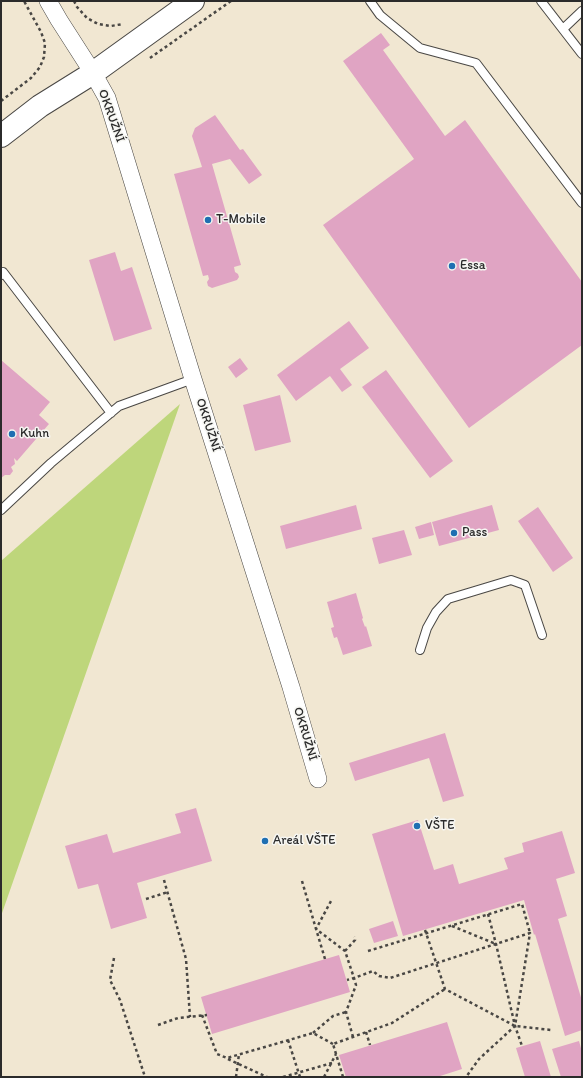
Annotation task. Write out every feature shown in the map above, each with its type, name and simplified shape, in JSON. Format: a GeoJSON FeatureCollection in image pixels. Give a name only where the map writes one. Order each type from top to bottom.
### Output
{"type":"FeatureCollection","features":[{"type":"Feature","properties":{"kind":"main road","name":"OKRUŽNÍ"},"geometry":{"type":"LineString","coordinates":[[1,136],[40,106],[93,73],[193,1]]}},
{"type":"Feature","properties":{"kind":"street"},"geometry":{"type":"LineString","coordinates":[[48,1],[93,73]]}},
{"type":"Feature","properties":{"kind":"street","name":"OKRUŽNÍ"},"geometry":{"type":"LineString","coordinates":[[93,73],[107,98],[318,779]]}},
{"type":"Feature","properties":{"kind":"lane"},"geometry":{"type":"LineString","coordinates":[[370,1],[380,15],[420,48],[476,63],[582,203]]}},
{"type":"Feature","properties":{"kind":"lane"},"geometry":{"type":"LineString","coordinates":[[541,1],[582,54]]}},
{"type":"Feature","properties":{"kind":"lane"},"geometry":{"type":"LineString","coordinates":[[563,29],[582,11]]}},
{"type":"Feature","properties":{"kind":"lane"},"geometry":{"type":"LineString","coordinates":[[1,275],[4,272],[111,413]]}},
{"type":"Feature","properties":{"kind":"lane"},"geometry":{"type":"LineString","coordinates":[[1,510],[51,463],[119,406],[193,379]]}},
{"type":"Feature","properties":{"kind":"lane"},"geometry":{"type":"LineString","coordinates":[[420,650],[427,628],[436,612],[448,599],[511,580],[525,585],[542,635]]}},
{"type":"Feature","properties":{"kind":"path"},"geometry":{"type":"LineString","coordinates":[[1,101],[31,78],[40,67],[44,57],[45,43],[41,32],[24,1]]}},
{"type":"Feature","properties":{"kind":"path"},"geometry":{"type":"LineString","coordinates":[[74,1],[87,18],[98,24],[111,26],[123,24]]}},
{"type":"Feature","properties":{"kind":"path"},"geometry":{"type":"LineString","coordinates":[[148,60],[232,1]]}},
{"type":"Feature","properties":{"kind":"path"},"geometry":{"type":"LineString","coordinates":[[164,880],[186,959],[190,1017]]}},
{"type":"Feature","properties":{"kind":"path"},"geometry":{"type":"LineString","coordinates":[[302,881],[325,959]]}},
{"type":"Feature","properties":{"kind":"path"},"geometry":{"type":"LineString","coordinates":[[146,899],[168,892]]}},
{"type":"Feature","properties":{"kind":"path"},"geometry":{"type":"LineString","coordinates":[[316,930],[331,901]]}},
{"type":"Feature","properties":{"kind":"path"},"geometry":{"type":"LineString","coordinates":[[368,951],[426,931],[451,926],[522,904],[530,933],[515,1026],[479,1059],[466,1077]]}},
{"type":"Feature","properties":{"kind":"path"},"geometry":{"type":"LineString","coordinates":[[488,914],[515,1026],[522,1046]]}},
{"type":"Feature","properties":{"kind":"path"},"geometry":{"type":"LineString","coordinates":[[451,926],[496,944]]}},
{"type":"Feature","properties":{"kind":"path"},"geometry":{"type":"LineString","coordinates":[[316,930],[345,951],[356,985],[346,1012],[353,1037]]}},
{"type":"Feature","properties":{"kind":"path"},"geometry":{"type":"LineString","coordinates":[[426,931],[445,989],[515,1026],[551,1030]]}},
{"type":"Feature","properties":{"kind":"path"},"geometry":{"type":"LineString","coordinates":[[347,980],[373,972],[379,976],[390,978],[530,933]]}},
{"type":"Feature","properties":{"kind":"path"},"geometry":{"type":"LineString","coordinates":[[345,951],[354,940],[354,937]]}},
{"type":"Feature","properties":{"kind":"path"},"geometry":{"type":"LineString","coordinates":[[114,958],[110,980],[120,1000],[145,1077]]}},
{"type":"Feature","properties":{"kind":"path"},"geometry":{"type":"LineString","coordinates":[[333,1044],[392,1024],[445,989]]}},
{"type":"Feature","properties":{"kind":"path"},"geometry":{"type":"LineString","coordinates":[[227,1058],[313,1033],[333,1016],[346,1012]]}},
{"type":"Feature","properties":{"kind":"path"},"geometry":{"type":"LineString","coordinates":[[202,1015],[217,1054],[267,1077]]}},
{"type":"Feature","properties":{"kind":"path"},"geometry":{"type":"LineString","coordinates":[[158,1025],[178,1018],[207,1015]]}},
{"type":"Feature","properties":{"kind":"path"},"geometry":{"type":"LineString","coordinates":[[366,1032],[370,1045]]}},
{"type":"Feature","properties":{"kind":"path"},"geometry":{"type":"LineString","coordinates":[[313,1033],[333,1044],[343,1077]]}},
{"type":"Feature","properties":{"kind":"path"},"geometry":{"type":"LineString","coordinates":[[288,1040],[300,1077]]}},
{"type":"Feature","properties":{"kind":"path"},"geometry":{"type":"LineString","coordinates":[[236,1077],[239,1054]]}},
{"type":"Feature","properties":{"kind":"path"},"geometry":{"type":"LineString","coordinates":[[324,1077],[336,1054]]}},
{"type":"Feature","properties":{"kind":"path"},"geometry":{"type":"LineString","coordinates":[[283,1077],[332,1063]]}},
{"type":"Feature","properties":{"kind":"green space"},"geometry":{"type":"Polygon","coordinates":[[[180,404],[1,916],[1,561],[180,404]]]}},
{"type":"Feature","properties":{"kind":"building","name":"Essa"},"geometry":{"type":"Polygon","coordinates":[[[381,33],[390,45],[383,50],[445,136],[465,120],[582,282],[582,345],[469,428],[323,225],[414,159],[343,61],[381,33]]]}},
{"type":"Feature","properties":{"kind":"building","name":"T-Mobile"},"geometry":{"type":"Polygon","coordinates":[[[215,115],[240,150],[243,149],[262,175],[249,184],[230,159],[212,164],[241,265],[234,267],[235,272],[239,277],[237,280],[212,288],[208,286],[208,275],[203,276],[174,174],[202,167],[192,136],[195,128],[215,115]]]}},
{"type":"Feature","properties":{"kind":"building"},"geometry":{"type":"Polygon","coordinates":[[[115,252],[121,271],[132,267],[152,329],[114,341],[89,260],[115,252]]]}},
{"type":"Feature","properties":{"kind":"building"},"geometry":{"type":"Polygon","coordinates":[[[349,321],[369,348],[340,369],[352,385],[342,392],[330,376],[296,401],[277,375],[349,321]]]}},
{"type":"Feature","properties":{"kind":"building"},"geometry":{"type":"Polygon","coordinates":[[[240,358],[248,369],[236,378],[228,367],[240,358]]]}},
{"type":"Feature","properties":{"kind":"building","name":"Kuhn"},"geometry":{"type":"Polygon","coordinates":[[[1,360],[50,402],[39,415],[49,424],[17,461],[14,458],[15,464],[11,467],[13,471],[10,475],[5,475],[1,478],[1,360]]]}},
{"type":"Feature","properties":{"kind":"building"},"geometry":{"type":"Polygon","coordinates":[[[386,370],[453,461],[430,478],[362,387],[386,370]]]}},
{"type":"Feature","properties":{"kind":"building"},"geometry":{"type":"Polygon","coordinates":[[[280,395],[291,442],[255,451],[243,405],[280,395]]]}},
{"type":"Feature","properties":{"kind":"building"},"geometry":{"type":"Polygon","coordinates":[[[356,505],[362,529],[286,549],[280,526],[356,505]]]}},
{"type":"Feature","properties":{"kind":"building"},"geometry":{"type":"Polygon","coordinates":[[[492,505],[499,530],[439,546],[432,522],[492,505]]]}},
{"type":"Feature","properties":{"kind":"building"},"geometry":{"type":"Polygon","coordinates":[[[538,507],[573,558],[553,572],[518,521],[538,507]]]}},
{"type":"Feature","properties":{"kind":"building"},"geometry":{"type":"Polygon","coordinates":[[[431,522],[434,535],[419,539],[415,527],[431,522]]]}},
{"type":"Feature","properties":{"kind":"building"},"geometry":{"type":"Polygon","coordinates":[[[404,530],[412,555],[379,564],[372,538],[404,530]]]}},
{"type":"Feature","properties":{"kind":"building"},"geometry":{"type":"Polygon","coordinates":[[[356,593],[362,619],[365,627],[366,626],[372,646],[343,655],[337,637],[334,638],[331,628],[334,627],[327,602],[356,593]]]}},
{"type":"Feature","properties":{"kind":"building"},"geometry":{"type":"Polygon","coordinates":[[[445,733],[464,796],[443,802],[429,758],[355,781],[349,763],[445,733]]]}},
{"type":"Feature","properties":{"kind":"building"},"geometry":{"type":"Polygon","coordinates":[[[196,808],[212,861],[137,883],[147,918],[111,929],[98,884],[78,889],[65,846],[107,834],[113,853],[181,833],[175,814],[196,808]]]}},
{"type":"Feature","properties":{"kind":"building"},"geometry":{"type":"Polygon","coordinates":[[[418,820],[434,870],[453,864],[459,884],[508,869],[504,858],[524,852],[522,843],[562,831],[575,873],[556,879],[567,916],[558,919],[582,1001],[582,1030],[565,1036],[524,900],[403,936],[372,834],[418,820]]]}},
{"type":"Feature","properties":{"kind":"building"},"geometry":{"type":"Polygon","coordinates":[[[393,921],[398,936],[374,943],[369,929],[393,921]]]}},
{"type":"Feature","properties":{"kind":"building"},"geometry":{"type":"Polygon","coordinates":[[[339,955],[350,992],[212,1034],[201,997],[339,955]]]}},
{"type":"Feature","properties":{"kind":"building"},"geometry":{"type":"Polygon","coordinates":[[[447,1022],[462,1069],[437,1077],[346,1077],[339,1055],[447,1022]]]}},
{"type":"Feature","properties":{"kind":"building"},"geometry":{"type":"Polygon","coordinates":[[[540,1041],[551,1077],[525,1077],[516,1048],[540,1041]]]}},
{"type":"Feature","properties":{"kind":"building"},"geometry":{"type":"Polygon","coordinates":[[[579,1041],[582,1052],[582,1077],[561,1077],[552,1049],[579,1041]]]}},
{"type":"Feature","properties":{"kind":"place","name":"T-Mobile"},"geometry":{"type":"Point","coordinates":[208,220]}},
{"type":"Feature","properties":{"kind":"place","name":"Essa"},"geometry":{"type":"Point","coordinates":[452,266]}},
{"type":"Feature","properties":{"kind":"place","name":"Kuhn"},"geometry":{"type":"Point","coordinates":[12,434]}},
{"type":"Feature","properties":{"kind":"place","name":"Pass"},"geometry":{"type":"Point","coordinates":[454,533]}},
{"type":"Feature","properties":{"kind":"place","name":"VŠTE"},"geometry":{"type":"Point","coordinates":[417,826]}},
{"type":"Feature","properties":{"kind":"place","name":"Areál VŠTE"},"geometry":{"type":"Point","coordinates":[265,841]}}]}
